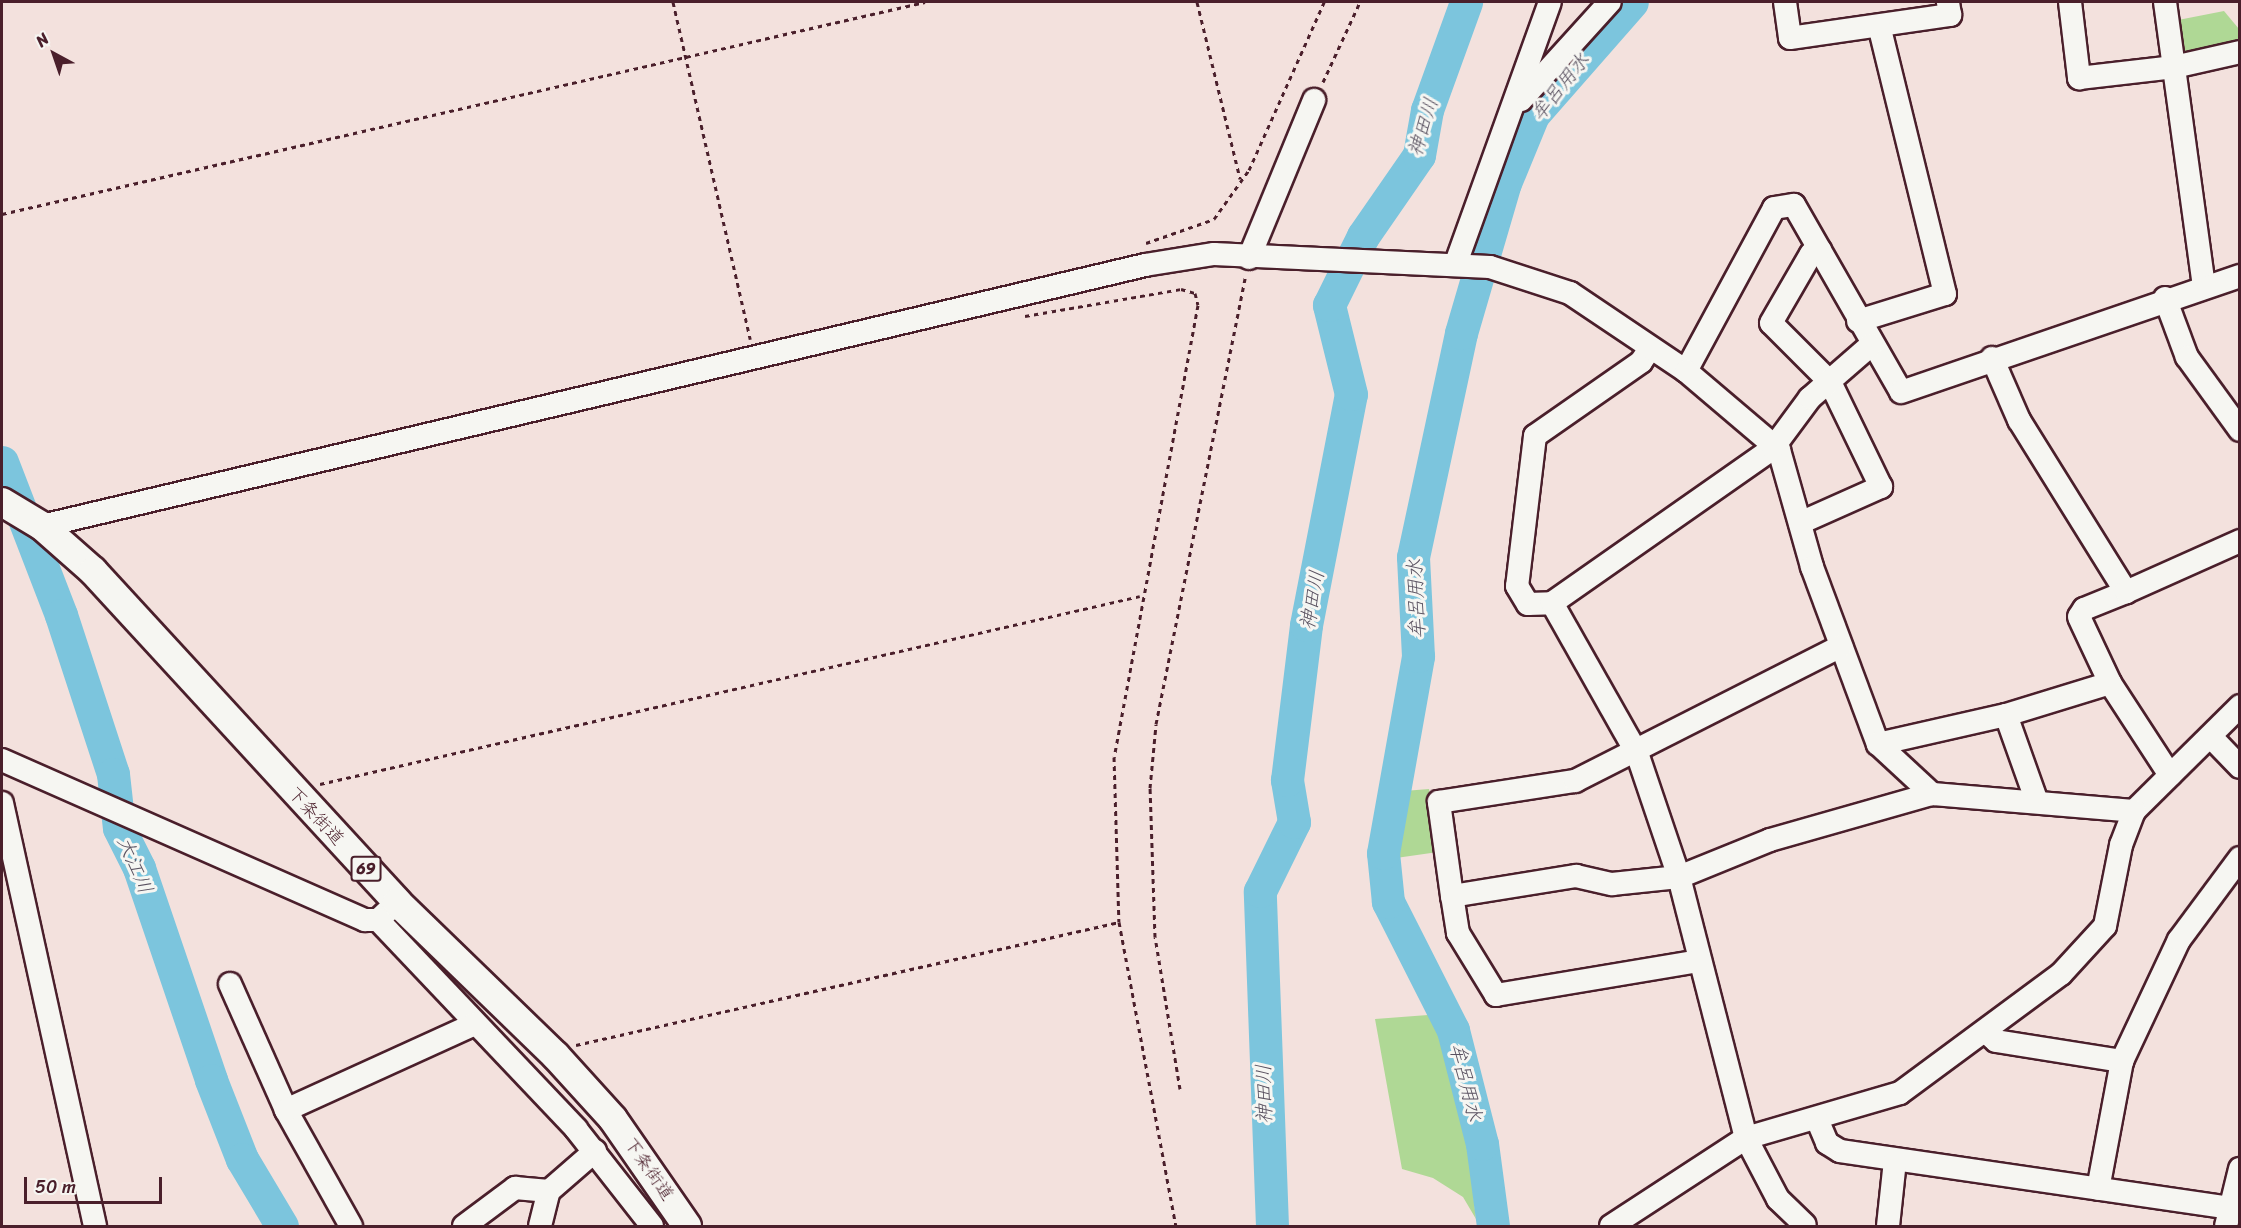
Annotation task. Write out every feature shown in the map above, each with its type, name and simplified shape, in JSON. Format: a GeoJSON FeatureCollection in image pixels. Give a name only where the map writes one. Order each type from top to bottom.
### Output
{"type":"FeatureCollection","features":[{"type":"Feature","properties":{"kind":"main road","name":"下条街道"},"geometry":{"type":"LineString","coordinates":[[2,501],[38,523],[93,571],[292,791],[387,911],[489,989],[555,1054],[614,1119],[687,1227]]}},
{"type":"Feature","properties":{"kind":"street"},"geometry":{"type":"LineString","coordinates":[[1460,263],[1510,108],[1550,2]]}},
{"type":"Feature","properties":{"kind":"street"},"geometry":{"type":"LineString","coordinates":[[1510,108],[1610,2]]}},
{"type":"Feature","properties":{"kind":"street"},"geometry":{"type":"LineString","coordinates":[[1785,2],[1790,38],[1950,15],[1948,2]]}},
{"type":"Feature","properties":{"kind":"street"},"geometry":{"type":"LineString","coordinates":[[2070,2],[2079,78],[2175,67],[2240,52]]}},
{"type":"Feature","properties":{"kind":"street"},"geometry":{"type":"LineString","coordinates":[[2165,2],[2204,287]]}},
{"type":"Feature","properties":{"kind":"street"},"geometry":{"type":"LineString","coordinates":[[1858,321],[1946,294],[1879,26]]}},
{"type":"Feature","properties":{"kind":"street"},"geometry":{"type":"LineString","coordinates":[[1254,258],[1314,100]]}},
{"type":"Feature","properties":{"kind":"street"},"geometry":{"type":"LineString","coordinates":[[1686,371],[1774,208],[1794,205],[1871,345],[1901,392],[2165,298],[2240,276]]}},
{"type":"Feature","properties":{"kind":"street"},"geometry":{"type":"LineString","coordinates":[[1800,523],[1881,487],[1830,382],[1771,323],[1811,254],[1820,250]]}},
{"type":"Feature","properties":{"kind":"street"},"geometry":{"type":"LineString","coordinates":[[38,523],[755,361],[1146,265],[1214,254],[1254,258],[1430,261],[1490,267],[1569,293],[1649,350],[1686,371],[1773,448],[1779,450],[1800,523],[1841,646],[1878,744],[1932,794]]}},
{"type":"Feature","properties":{"kind":"street"},"geometry":{"type":"LineString","coordinates":[[2165,298],[2187,357],[2240,430]]}},
{"type":"Feature","properties":{"kind":"street"},"geometry":{"type":"LineString","coordinates":[[1649,350],[1641,362],[1535,436],[1517,586],[1528,604],[1552,603],[1773,448],[1810,398],[1871,345]]}},
{"type":"Feature","properties":{"kind":"street"},"geometry":{"type":"LineString","coordinates":[[1992,358],[2019,420],[2126,592]]}},
{"type":"Feature","properties":{"kind":"street"},"geometry":{"type":"LineString","coordinates":[[2170,775],[2110,683],[2079,617],[2084,609],[2240,541]]}},
{"type":"Feature","properties":{"kind":"street"},"geometry":{"type":"LineString","coordinates":[[1552,603],[1637,753],[1679,877],[1746,1138],[1779,1199],[1805,1225]]}},
{"type":"Feature","properties":{"kind":"street"},"geometry":{"type":"LineString","coordinates":[[1699,961],[1496,995],[1458,933],[1439,802],[1575,781],[1637,753],[1841,646]]}},
{"type":"Feature","properties":{"kind":"street"},"geometry":{"type":"LineString","coordinates":[[1878,744],[2006,715],[2110,683]]}},
{"type":"Feature","properties":{"kind":"street"},"geometry":{"type":"LineString","coordinates":[[1611,1227],[1746,1138],[1900,1093],[1986,1032],[2061,974],[2105,926],[2121,845],[2134,811],[2211,738],[2240,706]]}},
{"type":"Feature","properties":{"kind":"street"},"geometry":{"type":"LineString","coordinates":[[2006,715],[2037,802]]}},
{"type":"Feature","properties":{"kind":"street"},"geometry":{"type":"LineString","coordinates":[[2211,738],[2240,766]]}},
{"type":"Feature","properties":{"kind":"street"},"geometry":{"type":"LineString","coordinates":[[2,760],[365,920],[387,911],[470,1018],[595,1150],[652,1227]]}},
{"type":"Feature","properties":{"kind":"street"},"geometry":{"type":"LineString","coordinates":[[1452,896],[1576,876],[1612,884],[1679,877],[1770,840],[1932,794],[2134,811]]}},
{"type":"Feature","properties":{"kind":"street"},"geometry":{"type":"LineString","coordinates":[[2,803],[94,1227]]}},
{"type":"Feature","properties":{"kind":"street"},"geometry":{"type":"LineString","coordinates":[[2098,1188],[2122,1061],[2179,940],[2240,858]]}},
{"type":"Feature","properties":{"kind":"street"},"geometry":{"type":"LineString","coordinates":[[230,984],[286,1110],[351,1227]]}},
{"type":"Feature","properties":{"kind":"street"},"geometry":{"type":"LineString","coordinates":[[286,1110],[470,1018],[489,989]]}},
{"type":"Feature","properties":{"kind":"street"},"geometry":{"type":"LineString","coordinates":[[1986,1032],[1996,1041],[2122,1061]]}},
{"type":"Feature","properties":{"kind":"street"},"geometry":{"type":"LineString","coordinates":[[1817,1119],[1827,1143],[1840,1151],[2098,1188],[2228,1217],[2240,1169]]}},
{"type":"Feature","properties":{"kind":"street"},"geometry":{"type":"LineString","coordinates":[[540,1227],[549,1191],[595,1150]]}},
{"type":"Feature","properties":{"kind":"street"},"geometry":{"type":"LineString","coordinates":[[1888,1227],[1896,1160]]}},
{"type":"Feature","properties":{"kind":"street"},"geometry":{"type":"LineString","coordinates":[[464,1227],[515,1188],[549,1191]]}},
{"type":"Feature","properties":{"kind":"path"},"geometry":{"type":"LineString","coordinates":[[673,2],[755,361]]}},
{"type":"Feature","properties":{"kind":"path"},"geometry":{"type":"LineString","coordinates":[[2,214],[925,2]]}},
{"type":"Feature","properties":{"kind":"path"},"geometry":{"type":"LineString","coordinates":[[1197,2],[1240,179]]}},
{"type":"Feature","properties":{"kind":"path"},"geometry":{"type":"LineString","coordinates":[[1135,246],[1214,219],[1240,179],[1324,2]]}},
{"type":"Feature","properties":{"kind":"path"},"geometry":{"type":"LineString","coordinates":[[1314,100],[1360,2]]}},
{"type":"Feature","properties":{"kind":"path"},"geometry":{"type":"LineString","coordinates":[[1180,1089],[1155,937],[1150,788],[1156,724],[1254,258]]}},
{"type":"Feature","properties":{"kind":"path"},"geometry":{"type":"LineString","coordinates":[[1022,316],[1181,289],[1195,293],[1198,305],[1140,596],[1114,758],[1119,922],[1176,1227]]}},
{"type":"Feature","properties":{"kind":"path"},"geometry":{"type":"LineString","coordinates":[[292,791],[1140,596]]}},
{"type":"Feature","properties":{"kind":"path"},"geometry":{"type":"LineString","coordinates":[[555,1054],[591,1040],[1119,922]]}},
{"type":"Feature","properties":{"kind":"green space"},"geometry":{"type":"Polygon","coordinates":[[[2224,11],[2239,29],[2239,52],[2174,67],[2168,22],[2224,11]]]}},
{"type":"Feature","properties":{"kind":"green space"},"geometry":{"type":"Polygon","coordinates":[[[1429,789],[1438,852],[1396,858],[1404,791],[1429,789]]]}},
{"type":"Feature","properties":{"kind":"green space"},"geometry":{"type":"Polygon","coordinates":[[[1428,1015],[1444,1037],[1468,1148],[1476,1219],[1463,1197],[1433,1178],[1402,1169],[1375,1019],[1428,1015]]]}},
{"type":"Feature","properties":{"kind":"waterway","name":"神田川"},"geometry":{"type":"LineString","coordinates":[[1272,1226],[1260,891],[1294,822],[1287,780],[1306,625],[1351,394],[1329,305],[1363,236],[1419,155],[1427,110],[1466,2]]}},
{"type":"Feature","properties":{"kind":"waterway","name":"牟呂用水"},"geometry":{"type":"LineString","coordinates":[[1493,1226],[1482,1144],[1453,1030],[1388,902],[1383,853],[1418,656],[1413,557],[1461,333],[1505,183],[1533,115],[1632,2]]}},
{"type":"Feature","properties":{"kind":"waterway","name":"大江川"},"geometry":{"type":"LineString","coordinates":[[2,462],[61,615],[113,774],[119,828],[139,868],[211,1080],[242,1159],[282,1226]]}}]}
